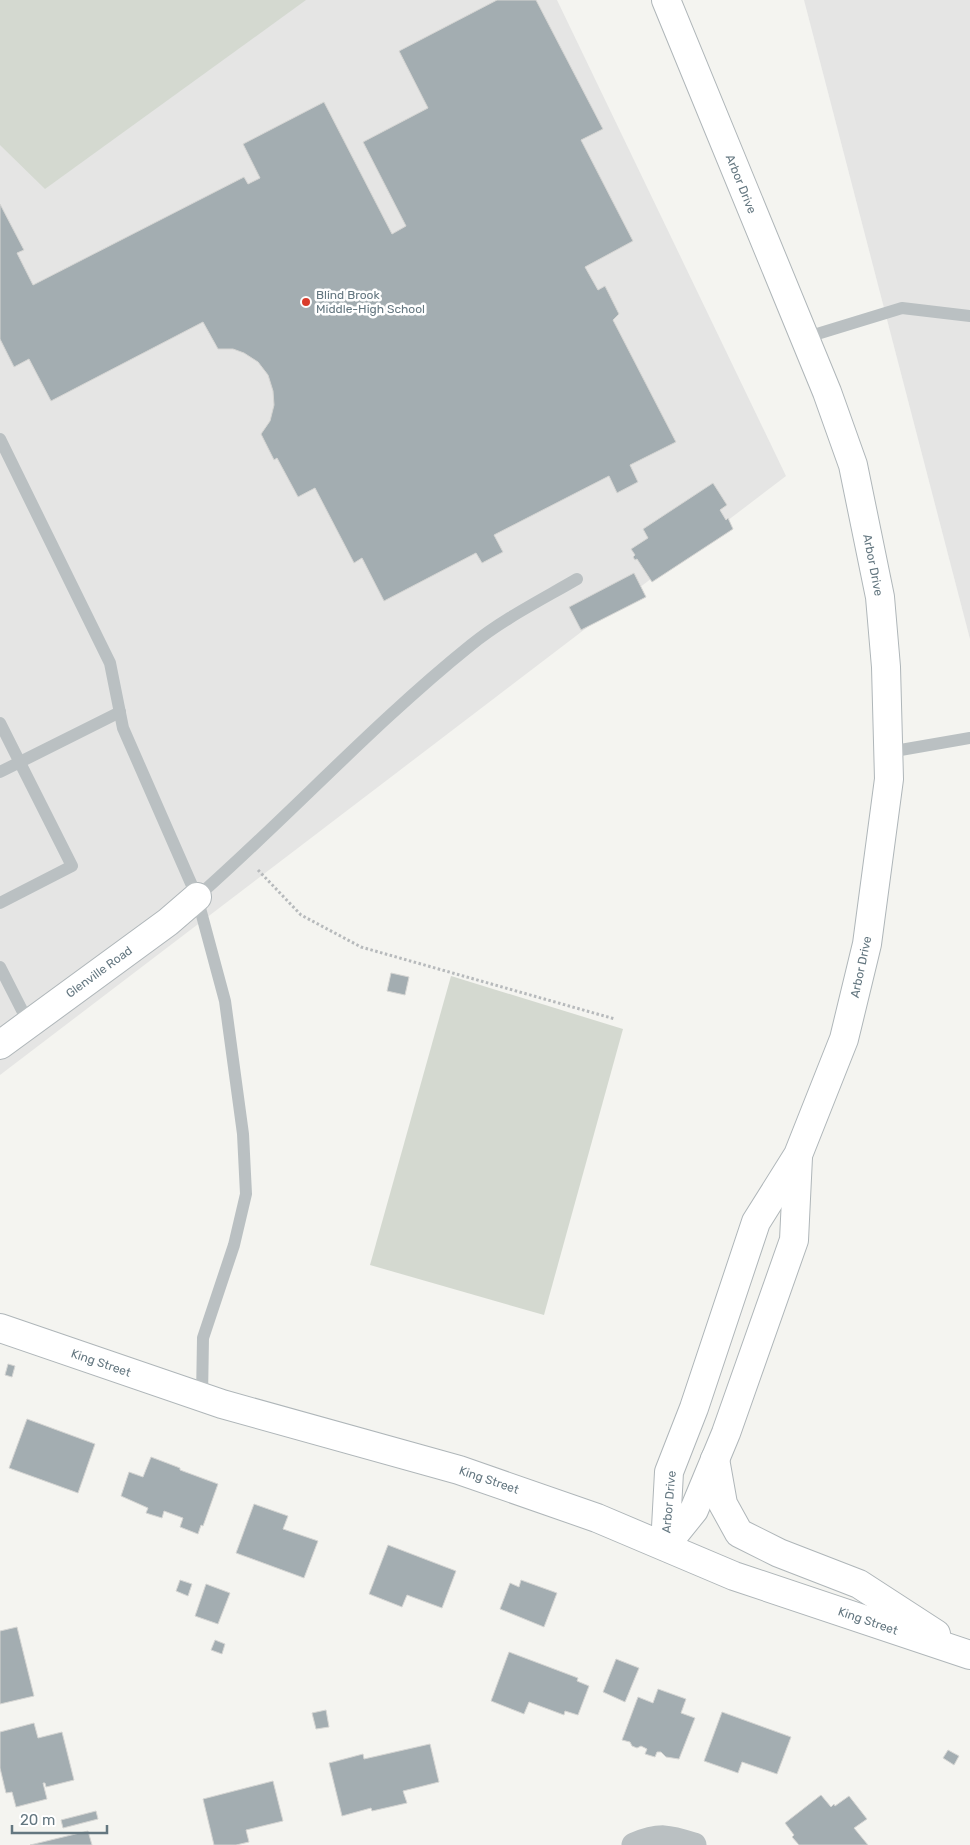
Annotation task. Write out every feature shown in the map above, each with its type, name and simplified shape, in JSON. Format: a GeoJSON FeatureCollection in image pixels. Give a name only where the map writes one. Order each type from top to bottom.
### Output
{"type":"FeatureCollection","features":[{"type":"Feature","properties":{"kind":"street","name":"Arbor Drive"},"geometry":{"type":"LineString","coordinates":[[665,1546],[669,1472],[694,1408],[756,1222],[798,1155],[844,1039],[867,944],[889,778],[886,667],[880,597],[853,465],[827,392],[666,0]]}},
{"type":"Feature","properties":{"kind":"street","name":"Glenville Road"},"geometry":{"type":"LineString","coordinates":[[0,1045],[168,922],[197,897]]}},
{"type":"Feature","properties":{"kind":"street","name":"Arbor Drive"},"geometry":{"type":"LineString","coordinates":[[665,1546],[694,1510],[715,1459],[794,1240],[798,1155]]}},
{"type":"Feature","properties":{"kind":"street","name":"King Street"},"geometry":{"type":"LineString","coordinates":[[0,1328],[202,1397],[459,1470],[597,1518],[734,1576],[969,1655]]}},
{"type":"Feature","properties":{"kind":"street"},"geometry":{"type":"LineString","coordinates":[[715,1459],[723,1504],[739,1533],[779,1553],[859,1584],[969,1655]]}},
{"type":"Feature","properties":{"kind":"street"},"geometry":{"type":"LineString","coordinates":[[634,1845],[648,1839],[668,1837],[694,1845]]}},
{"type":"Feature","properties":{"kind":"lane"},"geometry":{"type":"LineString","coordinates":[[804,338],[902,308],[970,316]]}},
{"type":"Feature","properties":{"kind":"lane"},"geometry":{"type":"LineString","coordinates":[[0,439],[110,663],[123,728],[197,897],[225,1001],[243,1134],[246,1194],[234,1245],[203,1338],[202,1397]]}},
{"type":"Feature","properties":{"kind":"lane"},"geometry":{"type":"LineString","coordinates":[[197,897],[403,704],[471,645],[506,620],[576,579]]}},
{"type":"Feature","properties":{"kind":"lane"},"geometry":{"type":"LineString","coordinates":[[0,772],[120,712]]}},
{"type":"Feature","properties":{"kind":"lane"},"geometry":{"type":"LineString","coordinates":[[0,723],[72,866],[0,903]]}},
{"type":"Feature","properties":{"kind":"lane"},"geometry":{"type":"LineString","coordinates":[[888,752],[970,738]]}},
{"type":"Feature","properties":{"kind":"lane"},"geometry":{"type":"LineString","coordinates":[[0,967],[29,1024]]}},
{"type":"Feature","properties":{"kind":"path"},"geometry":{"type":"LineString","coordinates":[[244,855],[301,915],[361,947],[615,1019]]}},
{"type":"Feature","properties":{"kind":"shaded area"},"geometry":{"type":"Polygon","coordinates":[[[0,0],[557,0],[786,476],[0,1075],[0,0]]]}},
{"type":"Feature","properties":{"kind":"shaded area"},"geometry":{"type":"Polygon","coordinates":[[[0,0],[306,0],[45,189],[0,145],[0,0]]]}},
{"type":"Feature","properties":{"kind":"shaded area"},"geometry":{"type":"Polygon","coordinates":[[[804,0],[970,0],[970,639],[804,0]]]}},
{"type":"Feature","properties":{"kind":"shaded area"},"geometry":{"type":"Polygon","coordinates":[[[451,976],[623,1029],[544,1315],[370,1265],[451,976]]]}},
{"type":"Feature","properties":{"kind":"building","name":"Blind Brook Middle-High School"},"geometry":{"type":"Polygon","coordinates":[[[497,0],[536,0],[603,129],[581,140],[633,241],[585,267],[598,290],[605,286],[619,314],[613,320],[676,442],[630,465],[638,482],[617,493],[609,476],[494,535],[503,552],[482,563],[476,553],[384,601],[362,558],[354,563],[315,488],[298,497],[277,458],[274,460],[261,434],[270,421],[274,405],[273,391],[268,375],[258,362],[244,353],[233,349],[218,349],[203,322],[51,401],[29,359],[14,367],[0,339],[0,204],[24,250],[17,253],[33,285],[244,177],[248,184],[260,178],[243,144],[324,102],[392,234],[406,226],[363,142],[428,108],[399,51],[497,0]]]}},
{"type":"Feature","properties":{"kind":"building"},"geometry":{"type":"Polygon","coordinates":[[[713,483],[727,505],[720,510],[726,520],[728,518],[733,529],[652,582],[637,559],[635,560],[633,557],[635,555],[631,549],[648,538],[643,529],[713,483]]]}},
{"type":"Feature","properties":{"kind":"building"},"geometry":{"type":"Polygon","coordinates":[[[634,573],[646,597],[581,630],[569,607],[634,573]]]}},
{"type":"Feature","properties":{"kind":"building"},"geometry":{"type":"Polygon","coordinates":[[[391,973],[409,977],[405,995],[387,991],[391,973]]]}},
{"type":"Feature","properties":{"kind":"building"},"geometry":{"type":"Polygon","coordinates":[[[8,1364],[15,1366],[12,1377],[5,1375],[8,1364]]]}},
{"type":"Feature","properties":{"kind":"building"},"geometry":{"type":"Polygon","coordinates":[[[27,1419],[95,1444],[78,1493],[9,1468],[27,1419]]]}},
{"type":"Feature","properties":{"kind":"building"},"geometry":{"type":"Polygon","coordinates":[[[151,1457],[218,1484],[203,1526],[201,1525],[198,1534],[180,1527],[183,1518],[164,1511],[162,1518],[146,1513],[148,1508],[121,1496],[129,1472],[143,1477],[151,1457]]]}},
{"type":"Feature","properties":{"kind":"building"},"geometry":{"type":"Polygon","coordinates":[[[254,1504],[288,1516],[283,1529],[318,1541],[304,1578],[236,1553],[254,1504]]]}},
{"type":"Feature","properties":{"kind":"building"},"geometry":{"type":"Polygon","coordinates":[[[388,1545],[456,1571],[442,1608],[407,1595],[402,1607],[369,1594],[388,1545]]]}},
{"type":"Feature","properties":{"kind":"building"},"geometry":{"type":"Polygon","coordinates":[[[180,1580],[192,1584],[188,1596],[176,1591],[180,1580]]]}},
{"type":"Feature","properties":{"kind":"building"},"geometry":{"type":"Polygon","coordinates":[[[521,1580],[557,1593],[544,1627],[500,1609],[510,1583],[519,1587],[521,1580]]]}},
{"type":"Feature","properties":{"kind":"building"},"geometry":{"type":"Polygon","coordinates":[[[206,1584],[230,1593],[218,1624],[195,1616],[206,1584]]]}},
{"type":"Feature","properties":{"kind":"building"},"geometry":{"type":"Polygon","coordinates":[[[17,1627],[34,1696],[0,1704],[0,1631],[17,1627]]]}},
{"type":"Feature","properties":{"kind":"building"},"geometry":{"type":"Polygon","coordinates":[[[215,1640],[225,1644],[222,1654],[211,1650],[215,1640]]]}},
{"type":"Feature","properties":{"kind":"building"},"geometry":{"type":"Polygon","coordinates":[[[509,1652],[578,1678],[577,1681],[589,1686],[578,1715],[565,1711],[564,1715],[529,1702],[524,1714],[491,1701],[509,1652]]]}},
{"type":"Feature","properties":{"kind":"building"},"geometry":{"type":"Polygon","coordinates":[[[616,1659],[639,1668],[625,1702],[603,1692],[616,1659]]]}},
{"type":"Feature","properties":{"kind":"building"},"geometry":{"type":"Polygon","coordinates":[[[658,1689],[686,1699],[681,1713],[695,1718],[679,1759],[666,1757],[661,1752],[657,1752],[655,1757],[645,1754],[647,1749],[641,1746],[637,1748],[632,1746],[630,1742],[622,1740],[638,1697],[653,1703],[658,1689]]]}},
{"type":"Feature","properties":{"kind":"building"},"geometry":{"type":"Polygon","coordinates":[[[326,1710],[329,1727],[316,1729],[312,1713],[326,1710]]]}},
{"type":"Feature","properties":{"kind":"building"},"geometry":{"type":"Polygon","coordinates":[[[722,1712],[791,1737],[777,1774],[742,1762],[738,1773],[704,1761],[722,1712]]]}},
{"type":"Feature","properties":{"kind":"building"},"geometry":{"type":"Polygon","coordinates":[[[34,1723],[38,1738],[62,1732],[74,1780],[46,1787],[45,1783],[43,1783],[47,1799],[16,1807],[12,1792],[6,1793],[0,1768],[0,1732],[34,1723]]]}},
{"type":"Feature","properties":{"kind":"building"},"geometry":{"type":"Polygon","coordinates":[[[430,1744],[439,1782],[403,1791],[407,1803],[372,1811],[371,1808],[342,1816],[329,1763],[363,1754],[364,1759],[430,1744]]]}},
{"type":"Feature","properties":{"kind":"building"},"geometry":{"type":"Polygon","coordinates":[[[948,1750],[959,1756],[954,1765],[943,1758],[948,1750]]]}},
{"type":"Feature","properties":{"kind":"building"},"geometry":{"type":"Polygon","coordinates":[[[273,1781],[283,1821],[246,1830],[249,1842],[236,1845],[214,1845],[203,1799],[273,1781]]]}},
{"type":"Feature","properties":{"kind":"building"},"geometry":{"type":"Polygon","coordinates":[[[821,1795],[831,1807],[849,1796],[867,1819],[854,1828],[868,1845],[799,1845],[792,1837],[794,1835],[785,1823],[821,1795]]]}},
{"type":"Feature","properties":{"kind":"building"},"geometry":{"type":"Polygon","coordinates":[[[96,1811],[98,1819],[63,1828],[61,1820],[96,1811]]]}},
{"type":"Feature","properties":{"kind":"building"},"geometry":{"type":"Polygon","coordinates":[[[88,1831],[92,1845],[30,1845],[88,1831]]]}},
{"type":"Feature","properties":{"kind":"place","name":"Blind Brook Middle-High School"},"geometry":{"type":"Point","coordinates":[306,302]}}]}
